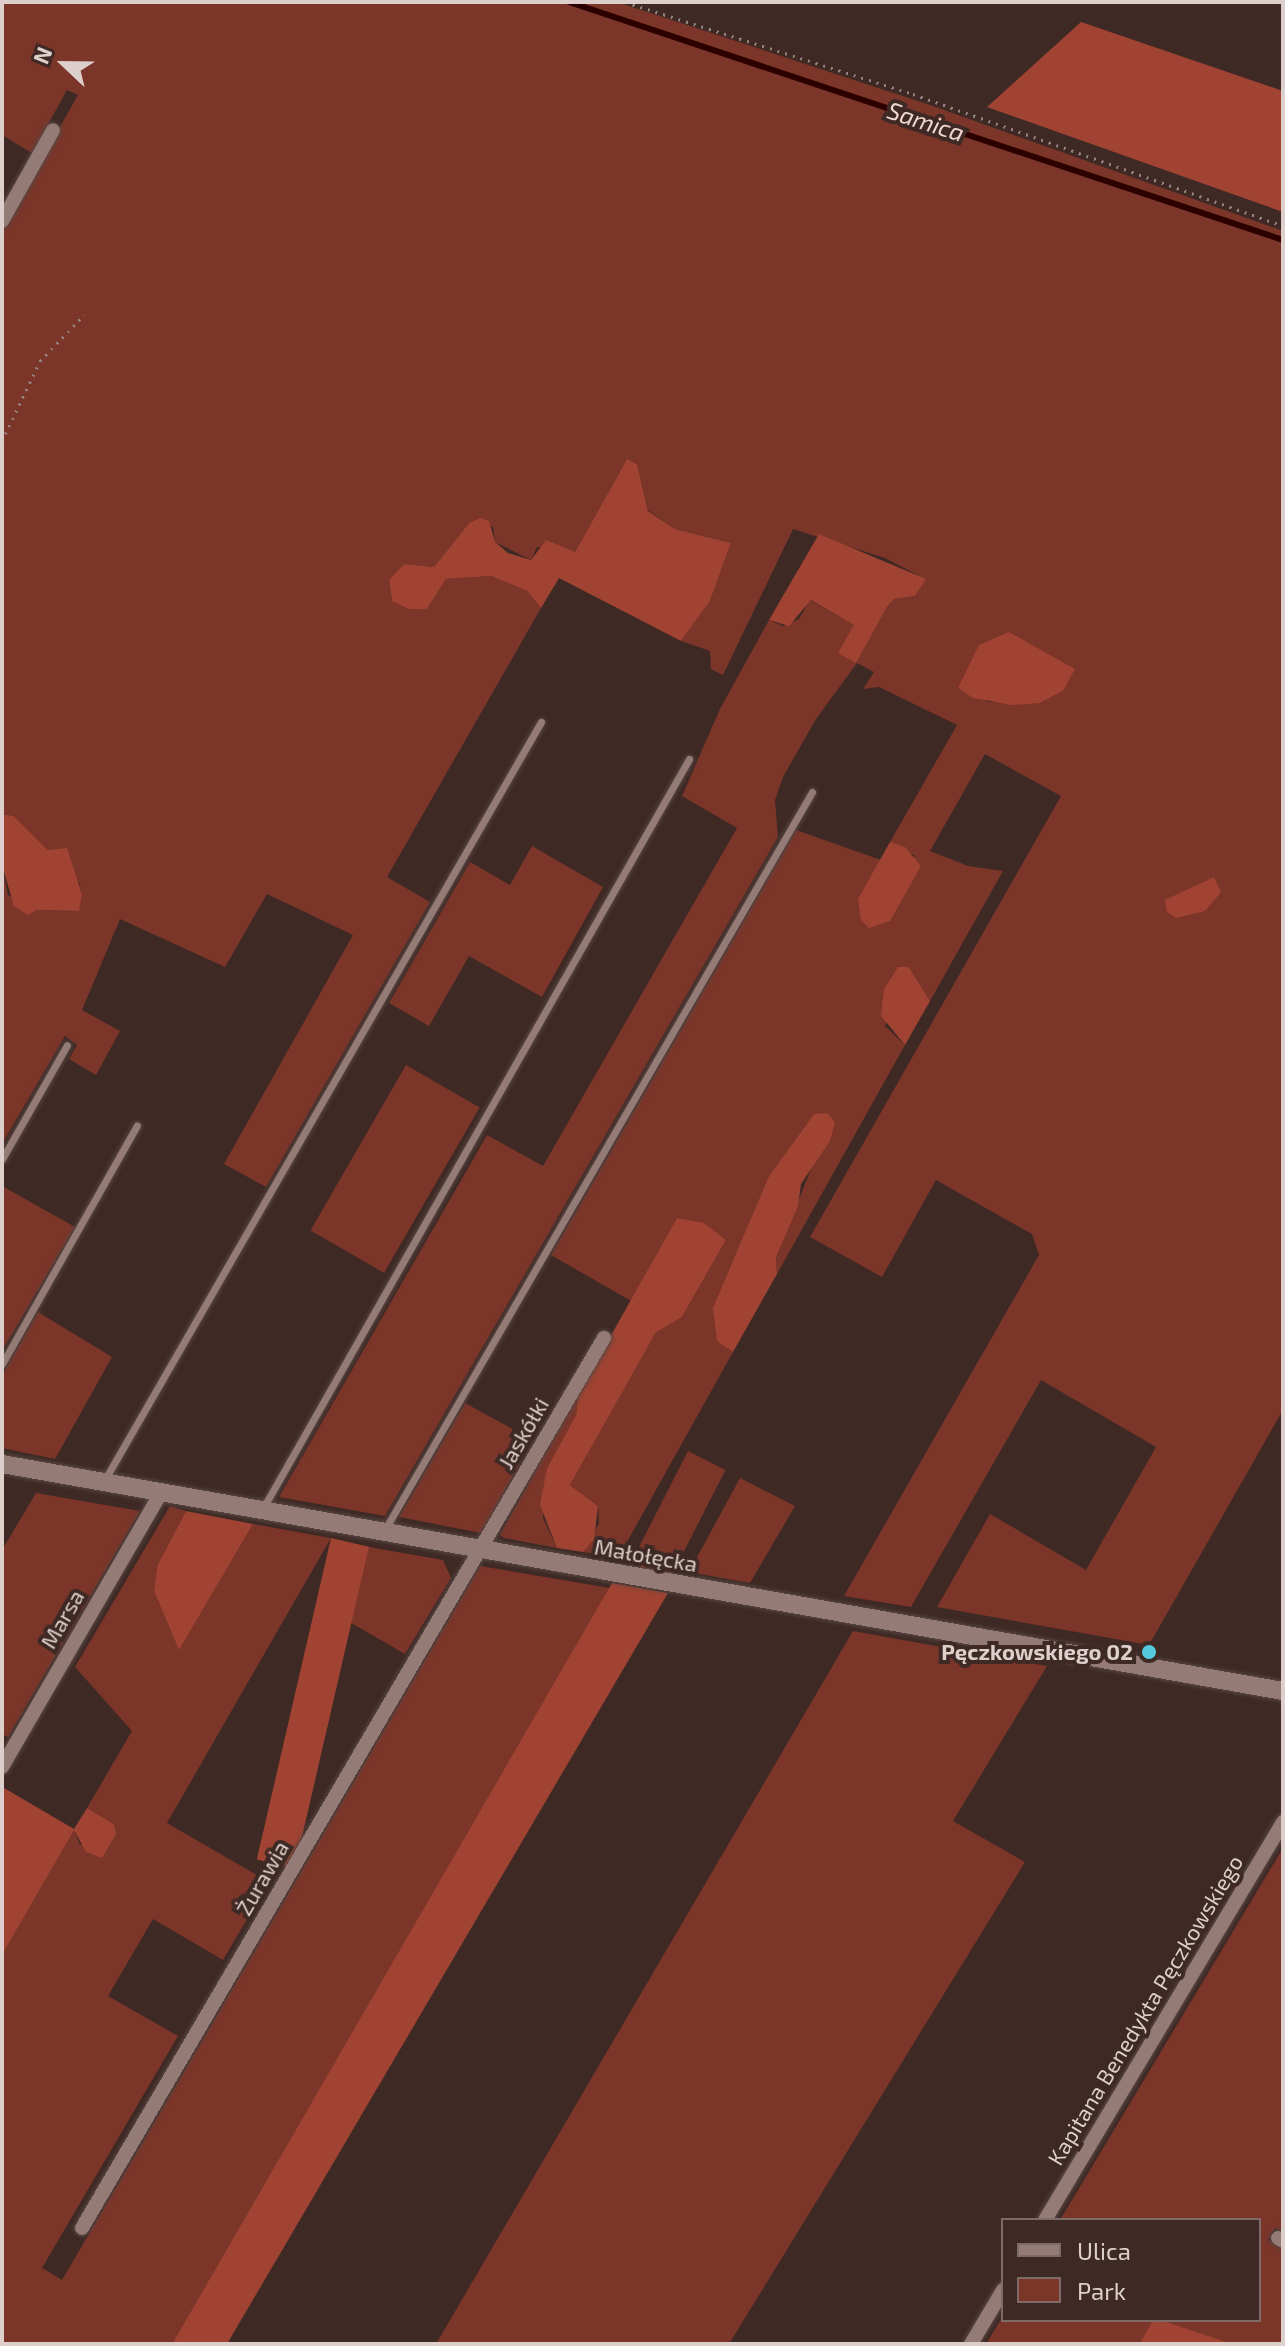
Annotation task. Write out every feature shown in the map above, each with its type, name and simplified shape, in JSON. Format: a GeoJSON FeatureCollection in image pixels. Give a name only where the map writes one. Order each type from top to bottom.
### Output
{"type":"FeatureCollection","features":[{"type":"Feature","properties":{"kind":"street"},"geometry":{"type":"LineString","coordinates":[[2,221],[53,130]]}},
{"type":"Feature","properties":{"kind":"street","name":"Jaskółki"},"geometry":{"type":"LineString","coordinates":[[480,1551],[604,1338]]}},
{"type":"Feature","properties":{"kind":"street","name":"Małołęcka"},"geometry":{"type":"LineString","coordinates":[[2,1464],[1283,1691]]}},
{"type":"Feature","properties":{"kind":"street","name":"Marsa"},"geometry":{"type":"LineString","coordinates":[[2,1767],[161,1493]]}},
{"type":"Feature","properties":{"kind":"street","name":"Żurawia"},"geometry":{"type":"LineString","coordinates":[[82,2228],[480,1551]]}},
{"type":"Feature","properties":{"kind":"street","name":"Kapitana Benedykta Pęczkowskiego"},"geometry":{"type":"LineString","coordinates":[[1046,2218],[1283,1822]]}},
{"type":"Feature","properties":{"kind":"street"},"geometry":{"type":"LineString","coordinates":[[971,2344],[1001,2293]]}},
{"type":"Feature","properties":{"kind":"lane"},"geometry":{"type":"LineString","coordinates":[[103,1483],[541,722]]}},
{"type":"Feature","properties":{"kind":"lane"},"geometry":{"type":"LineString","coordinates":[[261,1512],[689,759]]}},
{"type":"Feature","properties":{"kind":"lane"},"geometry":{"type":"LineString","coordinates":[[383,1533],[812,792]]}},
{"type":"Feature","properties":{"kind":"lane"},"geometry":{"type":"LineString","coordinates":[[2,1159],[67,1045]]}},
{"type":"Feature","properties":{"kind":"lane"},"geometry":{"type":"LineString","coordinates":[[2,1364],[137,1125]]}},
{"type":"Feature","properties":{"kind":"path"},"geometry":{"type":"LineString","coordinates":[[625,2],[913,94],[1283,226]]}},
{"type":"Feature","properties":{"kind":"path"},"geometry":{"type":"LineString","coordinates":[[2,441],[40,361],[84,315]]}},
{"type":"Feature","properties":{"kind":"green space"},"geometry":{"type":"Polygon","coordinates":[[[2,2],[617,2],[930,105],[1283,231],[1283,1410],[1149,1645],[937,1607],[990,1514],[1086,1570],[1156,1447],[1041,1380],[911,1607],[844,1596],[1039,1255],[1032,1234],[936,1180],[882,1277],[810,1237],[1061,796],[985,754],[930,851],[968,866],[1003,871],[930,1001],[909,967],[885,1026],[905,1045],[777,1274],[776,1257],[811,1169],[814,1114],[769,1176],[724,1284],[717,1340],[733,1352],[618,1558],[583,1552],[599,1523],[598,1506],[570,1485],[656,1331],[682,1317],[726,1240],[704,1224],[677,1218],[631,1301],[551,1255],[796,830],[881,860],[858,899],[915,856],[890,842],[957,725],[879,687],[863,689],[874,672],[857,663],[816,719],[783,777],[775,800],[778,837],[385,1516],[279,1497],[487,1135],[543,1166],[737,828],[682,796],[720,709],[769,620],[783,626],[799,619],[810,600],[855,625],[856,662],[887,607],[894,599],[915,596],[925,579],[885,558],[793,529],[723,675],[711,669],[710,651],[681,641],[710,601],[731,543],[675,529],[648,510],[637,464],[627,459],[575,552],[537,547],[531,560],[495,542],[493,527],[469,523],[434,567],[404,564],[389,581],[392,601],[427,609],[446,579],[491,576],[527,591],[541,608],[387,877],[430,902],[266,1187],[224,1164],[353,935],[267,894],[225,967],[120,919],[82,1010],[120,1031],[96,1075],[69,1059],[77,1045],[65,1036],[2,1144],[2,865],[8,895],[36,910],[78,911],[82,894],[79,882],[14,816],[2,814],[2,230],[78,95],[67,90],[32,153],[2,135],[2,2]],[[958,688],[989,702],[1040,703],[1063,691],[958,688]]]}},
{"type":"Feature","properties":{"kind":"green space"},"geometry":{"type":"Polygon","coordinates":[[[532,846],[603,887],[542,997],[469,956],[429,1026],[389,1003],[470,862],[510,885],[532,846]]]}},
{"type":"Feature","properties":{"kind":"green space"},"geometry":{"type":"Polygon","coordinates":[[[406,1065],[480,1108],[384,1273],[310,1230],[406,1065]]]}},
{"type":"Feature","properties":{"kind":"green space"},"geometry":{"type":"Polygon","coordinates":[[[2,1186],[75,1227],[2,1351],[2,1186]]]}},
{"type":"Feature","properties":{"kind":"green space"},"geometry":{"type":"Polygon","coordinates":[[[38,1312],[112,1357],[55,1459],[2,1448],[2,1375],[38,1312]]]}},
{"type":"Feature","properties":{"kind":"green space"},"geometry":{"type":"Polygon","coordinates":[[[578,1394],[576,1415],[547,1468],[543,1518],[557,1548],[504,1538],[500,1535],[578,1394]]]}},
{"type":"Feature","properties":{"kind":"green space"},"geometry":{"type":"Polygon","coordinates":[[[465,1403],[533,1440],[481,1533],[399,1517],[465,1403]]]}},
{"type":"Feature","properties":{"kind":"green space"},"geometry":{"type":"Polygon","coordinates":[[[688,1451],[725,1470],[669,1581],[631,1562],[688,1451]]]}},
{"type":"Feature","properties":{"kind":"green space"},"geometry":{"type":"Polygon","coordinates":[[[740,1478],[795,1506],[750,1583],[689,1572],[740,1478]]]}},
{"type":"Feature","properties":{"kind":"green space"},"geometry":{"type":"Polygon","coordinates":[[[36,1493],[140,1511],[8,1737],[2,1734],[2,1550],[36,1493]]]}},
{"type":"Feature","properties":{"kind":"green space"},"geometry":{"type":"Polygon","coordinates":[[[170,1506],[186,1511],[157,1566],[154,1591],[179,1649],[253,1524],[331,1538],[167,1823],[269,1882],[223,1960],[153,1919],[108,1996],[178,2036],[42,2268],[62,2280],[480,1566],[610,1588],[172,2344],[2,2344],[2,1955],[74,1829],[80,1845],[114,1824],[87,1808],[132,1731],[75,1667],[170,1506]]]}},
{"type":"Feature","properties":{"kind":"green space"},"geometry":{"type":"Polygon","coordinates":[[[369,1547],[443,1560],[451,1578],[405,1654],[332,1612],[369,1547]]]}},
{"type":"Feature","properties":{"kind":"green space"},"geometry":{"type":"Polygon","coordinates":[[[853,1631],[1047,1666],[953,1821],[1025,1862],[729,2344],[436,2344],[853,1631]]]}},
{"type":"Feature","properties":{"kind":"green space"},"geometry":{"type":"Polygon","coordinates":[[[1283,1848],[1283,2232],[1275,2228],[1268,2240],[1283,2250],[1283,2344],[1233,2344],[1167,2322],[1261,2322],[1261,2218],[1061,2218],[1283,1848]]]}},
{"type":"Feature","properties":{"kind":"green space"},"geometry":{"type":"Polygon","coordinates":[[[1001,2319],[1001,2322],[1152,2322],[1139,2344],[986,2344],[1001,2319]]]}},
{"type":"Feature","properties":{"kind":"shaded area"},"geometry":{"type":"Polygon","coordinates":[[[1081,22],[1283,91],[1283,212],[987,107],[1081,22]]]}},
{"type":"Feature","properties":{"kind":"shaded area"},"geometry":{"type":"Polygon","coordinates":[[[627,459],[637,464],[648,511],[675,529],[731,543],[710,601],[681,641],[559,578],[541,608],[527,591],[491,576],[446,579],[427,609],[409,609],[392,601],[389,580],[404,564],[434,567],[469,523],[480,518],[489,521],[495,542],[508,553],[531,560],[546,540],[575,552],[627,459]]]}},
{"type":"Feature","properties":{"kind":"shaded area"},"geometry":{"type":"Polygon","coordinates":[[[819,534],[926,579],[915,596],[894,599],[887,607],[856,663],[838,653],[854,625],[811,600],[789,626],[769,620],[819,534]]]}},
{"type":"Feature","properties":{"kind":"shaded area"},"geometry":{"type":"Polygon","coordinates":[[[1009,632],[1075,669],[1063,691],[1040,703],[1012,705],[973,698],[958,688],[979,645],[1009,632]]]}},
{"type":"Feature","properties":{"kind":"shaded area"},"geometry":{"type":"Polygon","coordinates":[[[2,814],[14,816],[48,850],[67,848],[82,894],[79,911],[36,910],[28,915],[14,906],[2,865],[2,814]]]}},
{"type":"Feature","properties":{"kind":"shaded area"},"geometry":{"type":"Polygon","coordinates":[[[890,842],[905,847],[921,866],[890,921],[869,928],[861,920],[858,899],[890,842]]]}},
{"type":"Feature","properties":{"kind":"shaded area"},"geometry":{"type":"Polygon","coordinates":[[[1214,877],[1221,892],[1205,911],[1176,918],[1167,912],[1165,900],[1214,877]]]}},
{"type":"Feature","properties":{"kind":"shaded area"},"geometry":{"type":"Polygon","coordinates":[[[898,967],[909,967],[930,1001],[905,1045],[881,1016],[884,989],[898,967]]]}},
{"type":"Feature","properties":{"kind":"shaded area"},"geometry":{"type":"Polygon","coordinates":[[[827,1113],[835,1122],[830,1141],[801,1184],[798,1206],[776,1257],[777,1274],[733,1352],[717,1341],[713,1308],[769,1176],[814,1114],[827,1113]]]}},
{"type":"Feature","properties":{"kind":"shaded area"},"geometry":{"type":"Polygon","coordinates":[[[677,1218],[704,1223],[726,1240],[682,1317],[656,1332],[570,1485],[598,1506],[594,1539],[583,1552],[557,1548],[540,1505],[547,1468],[576,1415],[578,1394],[677,1218]]]}},
{"type":"Feature","properties":{"kind":"shaded area"},"geometry":{"type":"Polygon","coordinates":[[[186,1511],[253,1524],[179,1650],[154,1591],[157,1566],[186,1511]]]}},
{"type":"Feature","properties":{"kind":"shaded area"},"geometry":{"type":"Polygon","coordinates":[[[331,1538],[369,1547],[295,1868],[257,1860],[331,1538]]]}},
{"type":"Feature","properties":{"kind":"shaded area"},"geometry":{"type":"Polygon","coordinates":[[[612,1583],[668,1593],[227,2344],[172,2344],[612,1583]]]}},
{"type":"Feature","properties":{"kind":"shaded area"},"geometry":{"type":"Polygon","coordinates":[[[4,1788],[74,1829],[87,1808],[114,1824],[116,1834],[102,1858],[86,1852],[74,1830],[2,1955],[4,1788]]]}},
{"type":"Feature","properties":{"kind":"shaded area"},"geometry":{"type":"Polygon","coordinates":[[[1152,2322],[1167,2322],[1233,2344],[1139,2344],[1152,2322]]]}},
{"type":"Feature","properties":{"kind":"waterway","name":"Samica"},"geometry":{"type":"LineString","coordinates":[[569,2],[1283,240]]}},
{"type":"Feature","properties":{"kind":"place","name":"Pęczkowskiego 02"},"geometry":{"type":"Point","coordinates":[1149,1652]}}]}
